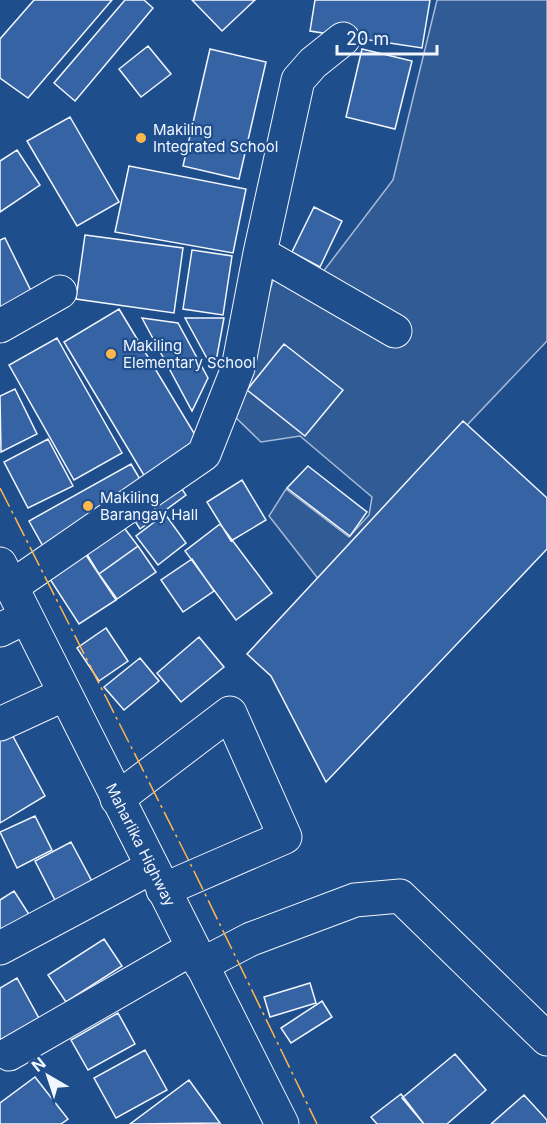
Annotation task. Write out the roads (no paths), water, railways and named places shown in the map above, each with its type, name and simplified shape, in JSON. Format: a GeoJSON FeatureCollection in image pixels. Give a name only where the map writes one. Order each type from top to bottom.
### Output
{"type":"FeatureCollection","features":[{"type":"Feature","properties":{"kind":"main road"},"geometry":{"type":"LineString","coordinates":[[5,575],[204,454],[238,368],[260,253],[298,80],[313,63],[343,39]]}},
{"type":"Feature","properties":{"kind":"main road"},"geometry":{"type":"LineString","coordinates":[[260,253],[395,331]]}},
{"type":"Feature","properties":{"kind":"main road"},"geometry":{"type":"LineString","coordinates":[[0,326],[60,292]]}},
{"type":"Feature","properties":{"kind":"main road","name":"Maharlika Highway"},"geometry":{"type":"LineString","coordinates":[[5,575],[13,624],[65,694],[282,1124]]}},
{"type":"Feature","properties":{"kind":"main road"},"geometry":{"type":"LineString","coordinates":[[0,724],[65,694]]}},
{"type":"Feature","properties":{"kind":"main road"},"geometry":{"type":"LineString","coordinates":[[0,948],[158,879],[285,837],[230,713],[117,799]]}},
{"type":"Feature","properties":{"kind":"main road"},"geometry":{"type":"LineString","coordinates":[[9,1054],[197,957],[355,900],[400,896],[547,1039]]}},
{"type":"Feature","properties":{"kind":"place","name":"Makiling Integrated School"},"geometry":{"type":"Point","coordinates":[141,138]}},
{"type":"Feature","properties":{"kind":"place","name":"Makiling Elementary School"},"geometry":{"type":"Point","coordinates":[111,354]}},
{"type":"Feature","properties":{"kind":"place","name":"Makiling Barangay Hall"},"geometry":{"type":"Point","coordinates":[88,506]}}]}
